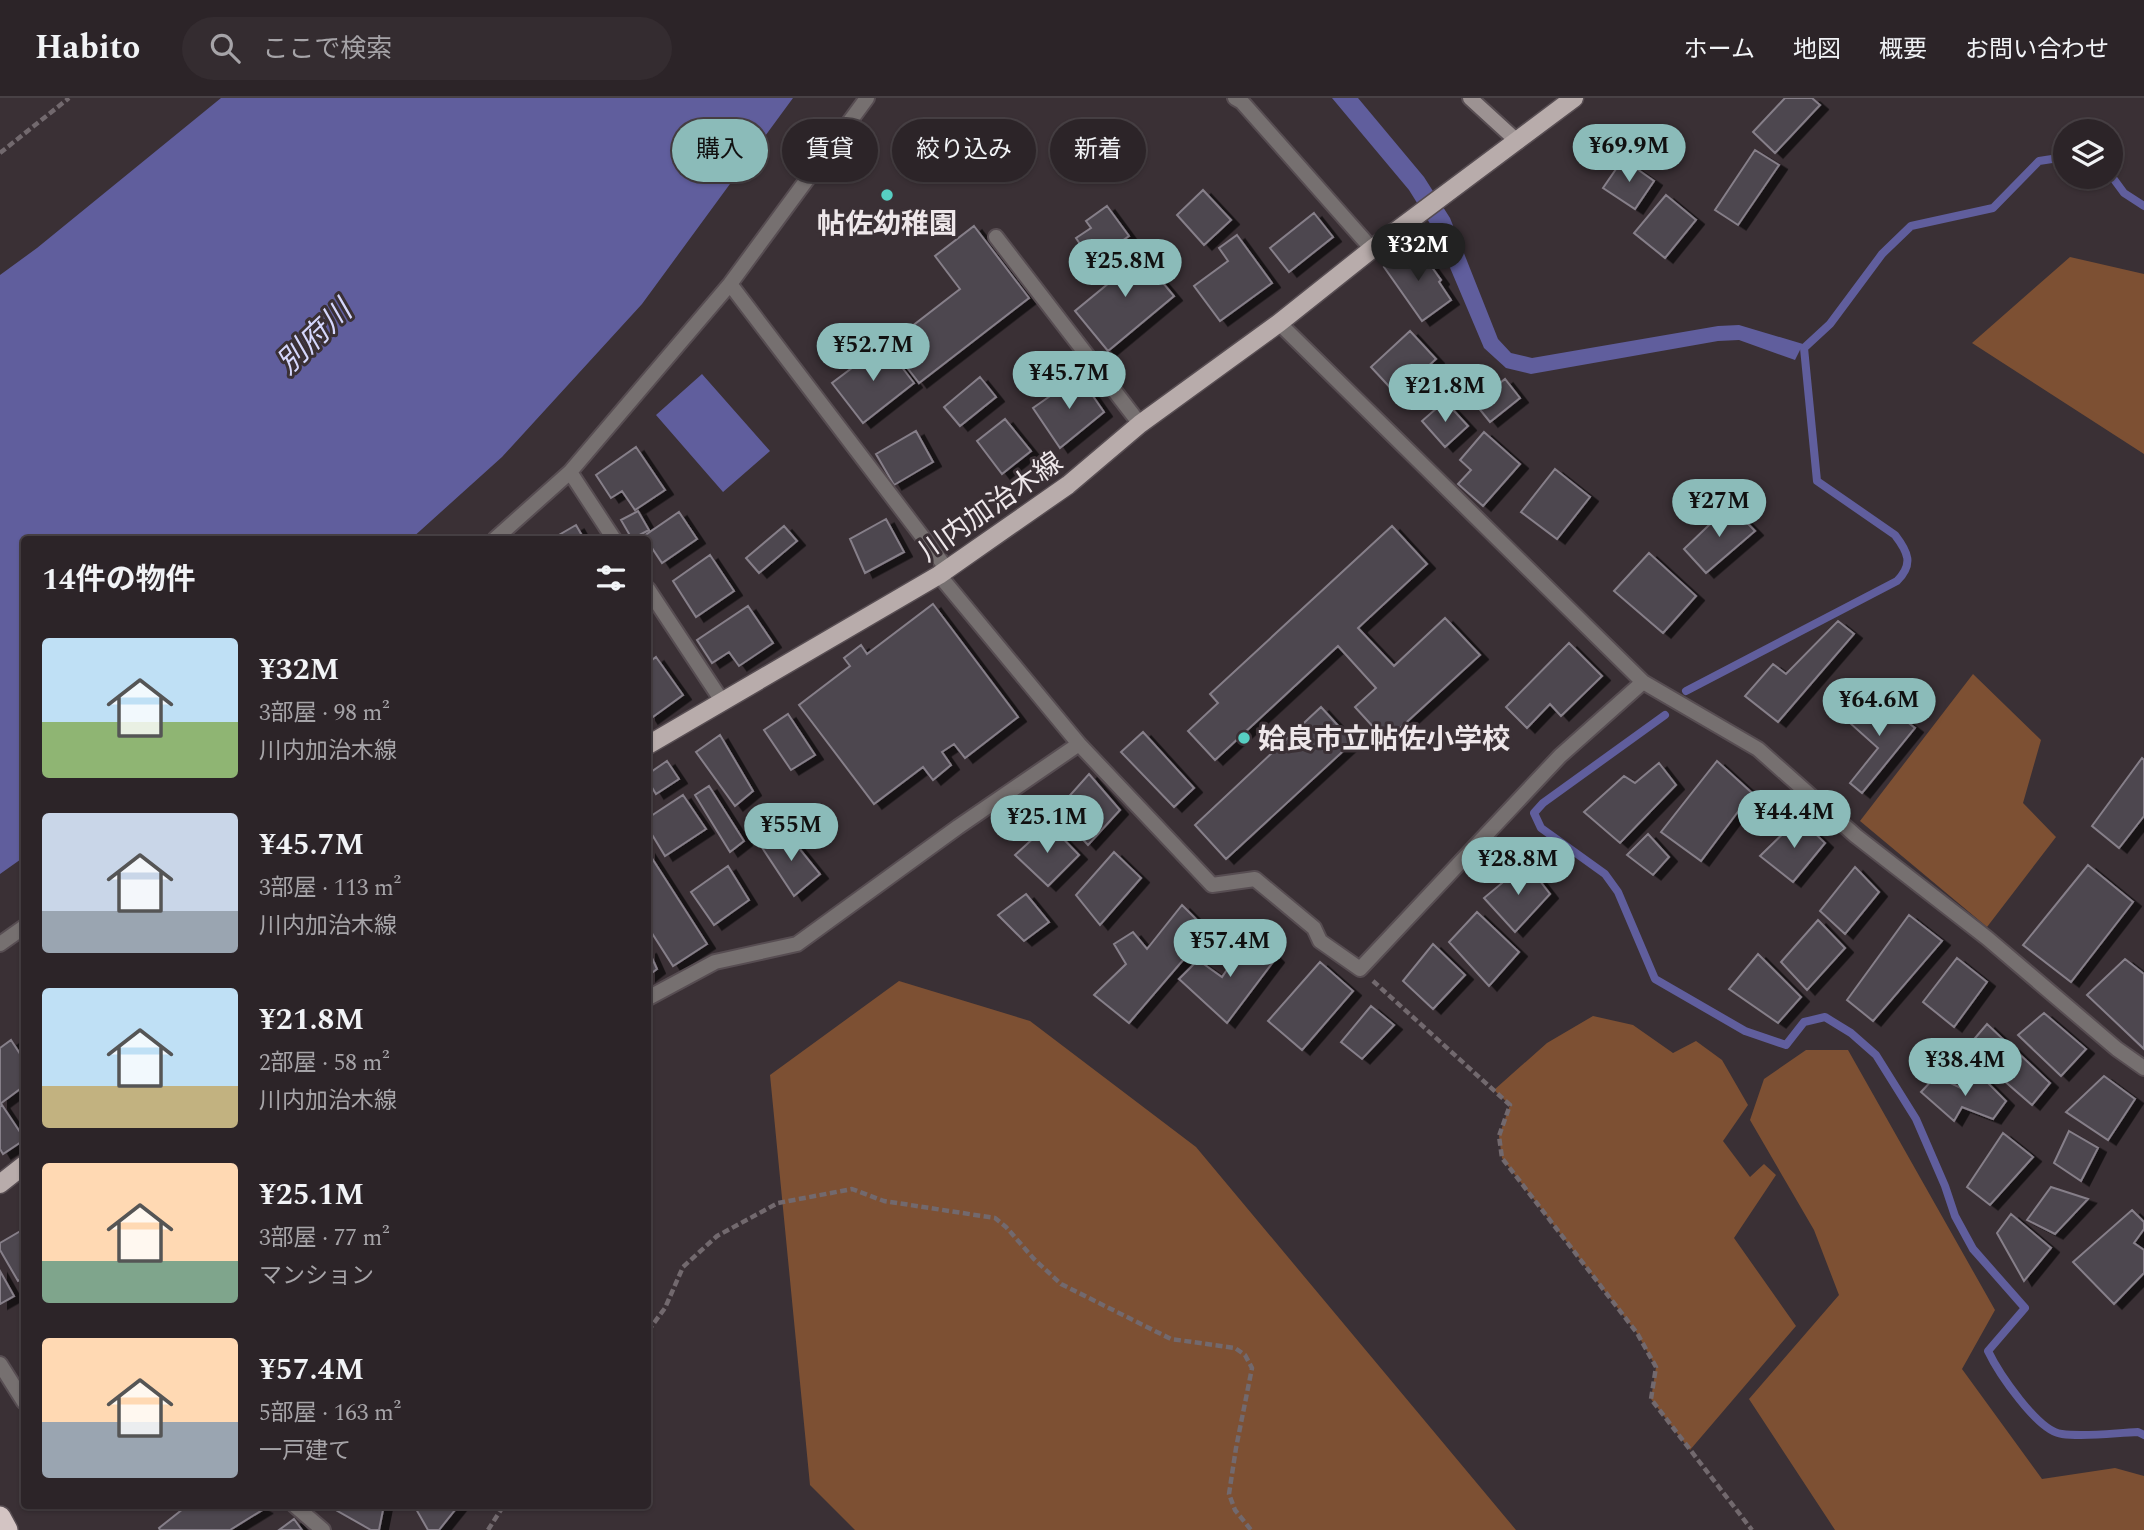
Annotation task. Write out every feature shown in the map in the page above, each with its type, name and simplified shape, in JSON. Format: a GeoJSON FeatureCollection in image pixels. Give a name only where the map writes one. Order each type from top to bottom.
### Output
{"type":"FeatureCollection","features":[{"type":"Feature","properties":{"kind":"highway"},"geometry":{"type":"LineString","coordinates":[[0,1517],[7,1530]]}},
{"type":"Feature","properties":{"kind":"main road"},"geometry":{"type":"LineString","coordinates":[[1470,98],[1517,142]]}},
{"type":"Feature","properties":{"kind":"main road","name":"川内加治木線"},"geometry":{"type":"LineString","coordinates":[[651,743],[943,572],[1068,485],[1140,424],[1279,323],[1372,249],[1574,98]]}},
{"type":"Feature","properties":{"kind":"main road"},"geometry":{"type":"LineString","coordinates":[[0,1184],[21,1167]]}},
{"type":"Feature","properties":{"kind":"street"},"geometry":{"type":"LineString","coordinates":[[498,536],[570,472],[730,284],[867,98]]}},
{"type":"Feature","properties":{"kind":"street"},"geometry":{"type":"LineString","coordinates":[[1235,98],[1242,102],[1372,249]]}},
{"type":"Feature","properties":{"kind":"street"},"geometry":{"type":"LineString","coordinates":[[996,237],[1140,424]]}},
{"type":"Feature","properties":{"kind":"street"},"geometry":{"type":"LineString","coordinates":[[730,284],[943,572],[1079,744],[1212,885],[1255,879],[1314,928],[1320,941],[1360,969],[1560,756],[1643,682]]}},
{"type":"Feature","properties":{"kind":"street"},"geometry":{"type":"LineString","coordinates":[[1279,323],[1643,682],[1758,749],[1856,836],[1987,938],[2117,1049],[2144,1068]]}},
{"type":"Feature","properties":{"kind":"street"},"geometry":{"type":"LineString","coordinates":[[570,472],[612,536]]}},
{"type":"Feature","properties":{"kind":"street"},"geometry":{"type":"LineString","coordinates":[[651,594],[722,701]]}},
{"type":"Feature","properties":{"kind":"street"},"geometry":{"type":"LineString","coordinates":[[651,996],[715,962],[797,944],[958,827],[1079,744]]}},
{"type":"Feature","properties":{"kind":"street"},"geometry":{"type":"LineString","coordinates":[[0,944],[21,930]]}},
{"type":"Feature","properties":{"kind":"street"},"geometry":{"type":"LineString","coordinates":[[0,1364],[19,1382]]}},
{"type":"Feature","properties":{"kind":"street"},"geometry":{"type":"LineString","coordinates":[[299,1509],[323,1530]]}},
{"type":"Feature","properties":{"kind":"path"},"geometry":{"type":"LineString","coordinates":[[0,153],[69,98]]}},
{"type":"Feature","properties":{"kind":"path"},"geometry":{"type":"LineString","coordinates":[[1360,969],[1510,1105],[1499,1136],[1502,1158],[1637,1333],[1656,1367],[1651,1399],[1752,1530]]}},
{"type":"Feature","properties":{"kind":"path"},"geometry":{"type":"LineString","coordinates":[[651,1327],[666,1308],[683,1267],[717,1236],[778,1203],[852,1189],[884,1200],[995,1218],[1061,1284],[1171,1339],[1235,1348],[1245,1355],[1252,1368],[1229,1494],[1235,1510],[1251,1530]]}},
{"type":"Feature","properties":{"kind":"path"},"geometry":{"type":"LineString","coordinates":[[488,1530],[501,1509]]}},
{"type":"Feature","properties":{"kind":"shaded area"},"geometry":{"type":"Polygon","coordinates":[[[2070,257],[2144,274],[2144,454],[1972,343],[2070,257]]]}},
{"type":"Feature","properties":{"kind":"shaded area"},"geometry":{"type":"Polygon","coordinates":[[[1973,674],[2041,740],[2023,803],[2056,837],[1987,927],[1860,821],[1973,674]]]}},
{"type":"Feature","properties":{"kind":"shaded area"},"geometry":{"type":"Polygon","coordinates":[[[899,981],[1030,1021],[1196,1147],[1516,1530],[855,1530],[810,1485],[770,1075],[899,981]]]}},
{"type":"Feature","properties":{"kind":"shaded area"},"geometry":{"type":"Polygon","coordinates":[[[1593,1016],[1633,1025],[1673,1053],[1696,1041],[1722,1060],[1748,1105],[1723,1141],[1750,1177],[1764,1164],[1776,1175],[1734,1238],[1796,1326],[1690,1450],[1651,1399],[1656,1367],[1637,1333],[1502,1158],[1499,1136],[1510,1105],[1494,1090],[1547,1043],[1593,1016]]]}},
{"type":"Feature","properties":{"kind":"shaded area"},"geometry":{"type":"Polygon","coordinates":[[[1806,1050],[1848,1050],[1995,1310],[1962,1369],[2042,1479],[2115,1468],[2144,1476],[2144,1530],[1835,1530],[1749,1399],[1839,1295],[1814,1230],[1750,1120],[1764,1079],[1806,1050]]]}},
{"type":"Feature","properties":{"kind":"water","name":"別府川"},"geometry":{"type":"Polygon","coordinates":[[[221,98],[793,98],[768,132],[768,119],[672,119],[672,182],[731,182],[642,304],[502,457],[414,536],[21,536],[21,859],[0,874],[0,275],[221,98]]]}},
{"type":"Feature","properties":{"kind":"water"},"geometry":{"type":"Polygon","coordinates":[[[1332,98],[1358,98],[1424,177],[1450,218],[1498,339],[1511,353],[1532,358],[1718,326],[1739,325],[1803,344],[1795,360],[1739,340],[1718,341],[1531,374],[1506,368],[1484,348],[1434,230],[1409,190],[1332,98]]]}},
{"type":"Feature","properties":{"kind":"water"},"geometry":{"type":"Polygon","coordinates":[[[702,374],[770,451],[723,492],[656,415],[702,374]]]}},
{"type":"Feature","properties":{"kind":"building"},"geometry":{"type":"Polygon","coordinates":[[[1785,98],[1812,98],[1820,105],[1775,153],[1753,132],[1785,98]]]}},
{"type":"Feature","properties":{"kind":"building"},"geometry":{"type":"Polygon","coordinates":[[[1755,150],[1779,165],[1738,225],[1715,210],[1755,150]]]}},
{"type":"Feature","properties":{"kind":"building"},"geometry":{"type":"Polygon","coordinates":[[[1623,159],[1654,181],[1635,209],[1603,188],[1623,159]]]}},
{"type":"Feature","properties":{"kind":"building"},"geometry":{"type":"Polygon","coordinates":[[[1203,190],[1231,220],[1204,245],[1177,215],[1203,190]]]}},
{"type":"Feature","properties":{"kind":"building"},"geometry":{"type":"Polygon","coordinates":[[[1666,195],[1696,220],[1665,258],[1634,233],[1666,195]]]}},
{"type":"Feature","properties":{"kind":"building"},"geometry":{"type":"Polygon","coordinates":[[[1107,206],[1129,236],[1092,262],[1076,238],[1091,228],[1086,221],[1107,206]]]}},
{"type":"Feature","properties":{"kind":"building"},"geometry":{"type":"Polygon","coordinates":[[[1314,213],[1333,237],[1289,272],[1270,248],[1314,213]]]}},
{"type":"Feature","properties":{"kind":"building"},"geometry":{"type":"Polygon","coordinates":[[[974,226],[1029,298],[919,383],[889,344],[960,289],[935,256],[974,226]]]}},
{"type":"Feature","properties":{"kind":"building"},"geometry":{"type":"Polygon","coordinates":[[[1237,235],[1272,283],[1220,321],[1194,286],[1228,261],[1219,248],[1237,235]]]}},
{"type":"Feature","properties":{"kind":"building"},"geometry":{"type":"Polygon","coordinates":[[[1128,241],[1174,296],[1108,351],[1075,311],[1121,273],[1109,258],[1128,241]]]}},
{"type":"Feature","properties":{"kind":"building"},"geometry":{"type":"Polygon","coordinates":[[[1416,245],[1441,280],[1439,282],[1451,300],[1422,321],[1384,267],[1416,245]]]}},
{"type":"Feature","properties":{"kind":"building"},"geometry":{"type":"Polygon","coordinates":[[[1410,331],[1436,359],[1397,395],[1371,367],[1410,331]]]}},
{"type":"Feature","properties":{"kind":"building"},"geometry":{"type":"Polygon","coordinates":[[[884,344],[914,383],[863,423],[832,383],[884,344]]]}},
{"type":"Feature","properties":{"kind":"building"},"geometry":{"type":"Polygon","coordinates":[[[1486,373],[1496,386],[1505,379],[1520,398],[1490,422],[1464,390],[1486,373]]]}},
{"type":"Feature","properties":{"kind":"building"},"geometry":{"type":"Polygon","coordinates":[[[1079,376],[1104,412],[1060,448],[1033,408],[1079,376]]]}},
{"type":"Feature","properties":{"kind":"building"},"geometry":{"type":"Polygon","coordinates":[[[980,377],[996,397],[960,426],[944,407],[980,377]]]}},
{"type":"Feature","properties":{"kind":"building"},"geometry":{"type":"Polygon","coordinates":[[[1445,401],[1468,426],[1445,447],[1422,421],[1445,401]]]}},
{"type":"Feature","properties":{"kind":"building"},"geometry":{"type":"Polygon","coordinates":[[[1005,419],[1031,451],[1002,474],[977,441],[1005,419]]]}},
{"type":"Feature","properties":{"kind":"building"},"geometry":{"type":"Polygon","coordinates":[[[916,431],[933,462],[894,485],[876,454],[916,431]]]}},
{"type":"Feature","properties":{"kind":"building"},"geometry":{"type":"Polygon","coordinates":[[[1484,432],[1520,464],[1483,506],[1458,484],[1471,470],[1460,460],[1484,432]]]}},
{"type":"Feature","properties":{"kind":"building"},"geometry":{"type":"Polygon","coordinates":[[[636,447],[665,490],[635,510],[622,491],[611,498],[596,475],[636,447]]]}},
{"type":"Feature","properties":{"kind":"building"},"geometry":{"type":"Polygon","coordinates":[[[1555,469],[1590,497],[1557,539],[1521,512],[1555,469]]]}},
{"type":"Feature","properties":{"kind":"building"},"geometry":{"type":"Polygon","coordinates":[[[1730,505],[1755,531],[1706,573],[1684,549],[1730,505]]]}},
{"type":"Feature","properties":{"kind":"building"},"geometry":{"type":"Polygon","coordinates":[[[638,511],[649,530],[638,536],[630,536],[621,520],[638,511]]]}},
{"type":"Feature","properties":{"kind":"building"},"geometry":{"type":"Polygon","coordinates":[[[679,512],[697,539],[662,563],[651,546],[651,536],[644,536],[679,512]]]}},
{"type":"Feature","properties":{"kind":"building"},"geometry":{"type":"Polygon","coordinates":[[[886,519],[904,552],[865,573],[850,539],[886,519]]]}},
{"type":"Feature","properties":{"kind":"building"},"geometry":{"type":"Polygon","coordinates":[[[576,525],[582,536],[557,536],[576,525]]]}},
{"type":"Feature","properties":{"kind":"building"},"geometry":{"type":"Polygon","coordinates":[[[784,526],[797,541],[759,573],[746,558],[784,526]]]}},
{"type":"Feature","properties":{"kind":"building"},"geometry":{"type":"Polygon","coordinates":[[[1392,526],[1427,564],[1358,628],[1394,666],[1445,618],[1480,655],[1386,741],[1355,707],[1376,688],[1338,646],[1215,760],[1188,731],[1218,703],[1210,694],[1392,526]]]}},
{"type":"Feature","properties":{"kind":"building"},"geometry":{"type":"Polygon","coordinates":[[[1649,553],[1696,596],[1663,633],[1614,591],[1649,553]]]}},
{"type":"Feature","properties":{"kind":"building"},"geometry":{"type":"Polygon","coordinates":[[[710,555],[734,591],[696,617],[673,581],[710,555]]]}},
{"type":"Feature","properties":{"kind":"building"},"geometry":{"type":"Polygon","coordinates":[[[933,604],[1018,717],[965,758],[954,744],[942,752],[951,765],[933,780],[923,767],[874,804],[799,705],[850,666],[844,658],[861,645],[867,654],[933,604]]]}},
{"type":"Feature","properties":{"kind":"building"},"geometry":{"type":"Polygon","coordinates":[[[748,606],[773,643],[739,666],[729,652],[712,663],[697,640],[748,606]]]}},
{"type":"Feature","properties":{"kind":"building"},"geometry":{"type":"Polygon","coordinates":[[[1838,621],[1854,634],[1778,722],[1745,696],[1773,664],[1786,674],[1838,621]]]}},
{"type":"Feature","properties":{"kind":"building"},"geometry":{"type":"Polygon","coordinates":[[[1569,643],[1602,676],[1561,716],[1550,704],[1527,728],[1506,707],[1569,643]]]}},
{"type":"Feature","properties":{"kind":"building"},"geometry":{"type":"Polygon","coordinates":[[[656,657],[683,695],[651,718],[651,661],[656,657]]]}},
{"type":"Feature","properties":{"kind":"building"},"geometry":{"type":"Polygon","coordinates":[[[1874,696],[1915,728],[1862,793],[1850,783],[1878,748],[1850,723],[1874,696]]]}},
{"type":"Feature","properties":{"kind":"building"},"geometry":{"type":"Polygon","coordinates":[[[1321,707],[1353,742],[1226,859],[1195,825],[1321,707]]]}},
{"type":"Feature","properties":{"kind":"building"},"geometry":{"type":"Polygon","coordinates":[[[788,714],[815,755],[791,770],[764,730],[788,714]]]}},
{"type":"Feature","properties":{"kind":"building"},"geometry":{"type":"Polygon","coordinates":[[[1143,732],[1194,788],[1174,807],[1121,752],[1143,732]]]}},
{"type":"Feature","properties":{"kind":"building"},"geometry":{"type":"Polygon","coordinates":[[[720,735],[753,791],[735,806],[696,752],[720,735]]]}},
{"type":"Feature","properties":{"kind":"building"},"geometry":{"type":"Polygon","coordinates":[[[2142,758],[2144,816],[2119,848],[2092,826],[2142,758]]]}},
{"type":"Feature","properties":{"kind":"building"},"geometry":{"type":"Polygon","coordinates":[[[667,761],[679,779],[656,794],[651,786],[651,772],[667,761]]]}},
{"type":"Feature","properties":{"kind":"building"},"geometry":{"type":"Polygon","coordinates":[[[1717,761],[1752,793],[1701,861],[1661,832],[1717,761]]]}},
{"type":"Feature","properties":{"kind":"building"},"geometry":{"type":"Polygon","coordinates":[[[1659,763],[1676,785],[1620,843],[1584,812],[1624,776],[1635,783],[1659,763]]]}},
{"type":"Feature","properties":{"kind":"building"},"geometry":{"type":"Polygon","coordinates":[[[1089,774],[1120,810],[1088,845],[1056,811],[1089,774]]]}},
{"type":"Feature","properties":{"kind":"building"},"geometry":{"type":"Polygon","coordinates":[[[709,786],[744,841],[730,852],[695,795],[709,786]]]}},
{"type":"Feature","properties":{"kind":"building"},"geometry":{"type":"Polygon","coordinates":[[[683,795],[706,829],[665,856],[651,833],[651,816],[683,795]]]}},
{"type":"Feature","properties":{"kind":"building"},"geometry":{"type":"Polygon","coordinates":[[[1799,818],[1825,843],[1793,882],[1760,856],[1799,818]]]}},
{"type":"Feature","properties":{"kind":"building"},"geometry":{"type":"Polygon","coordinates":[[[1049,824],[1079,855],[1048,886],[1015,855],[1049,824]]]}},
{"type":"Feature","properties":{"kind":"building"},"geometry":{"type":"Polygon","coordinates":[[[786,832],[820,874],[794,896],[761,846],[786,832]]]}},
{"type":"Feature","properties":{"kind":"building"},"geometry":{"type":"Polygon","coordinates":[[[1648,834],[1669,857],[1653,875],[1627,855],[1648,834]]]}},
{"type":"Feature","properties":{"kind":"building"},"geometry":{"type":"Polygon","coordinates":[[[1114,852],[1141,878],[1100,925],[1076,895],[1114,852]]]}},
{"type":"Feature","properties":{"kind":"building"},"geometry":{"type":"Polygon","coordinates":[[[651,857],[707,944],[673,966],[651,932],[651,857]]]}},
{"type":"Feature","properties":{"kind":"building"},"geometry":{"type":"Polygon","coordinates":[[[1526,863],[1550,894],[1515,932],[1484,898],[1526,863]]]}},
{"type":"Feature","properties":{"kind":"building"},"geometry":{"type":"Polygon","coordinates":[[[2088,865],[2133,902],[2071,982],[2023,945],[2088,865]]]}},
{"type":"Feature","properties":{"kind":"building"},"geometry":{"type":"Polygon","coordinates":[[[728,866],[749,900],[714,925],[691,892],[728,866]]]}},
{"type":"Feature","properties":{"kind":"building"},"geometry":{"type":"Polygon","coordinates":[[[1855,867],[1879,892],[1845,934],[1820,911],[1855,867]]]}},
{"type":"Feature","properties":{"kind":"building"},"geometry":{"type":"Polygon","coordinates":[[[1026,894],[1049,922],[1024,941],[998,915],[1026,894]]]}},
{"type":"Feature","properties":{"kind":"building"},"geometry":{"type":"Polygon","coordinates":[[[1182,905],[1208,931],[1129,1023],[1094,995],[1126,964],[1114,944],[1133,932],[1147,949],[1182,905]]]}},
{"type":"Feature","properties":{"kind":"building"},"geometry":{"type":"Polygon","coordinates":[[[1477,912],[1519,952],[1489,986],[1449,942],[1477,912]]]}},
{"type":"Feature","properties":{"kind":"building"},"geometry":{"type":"Polygon","coordinates":[[[1909,915],[1942,941],[1873,1021],[1847,1000],[1909,915]]]}},
{"type":"Feature","properties":{"kind":"building"},"geometry":{"type":"Polygon","coordinates":[[[1818,920],[1845,948],[1807,990],[1781,962],[1818,920]]]}},
{"type":"Feature","properties":{"kind":"building"},"geometry":{"type":"Polygon","coordinates":[[[1252,933],[1276,958],[1227,1023],[1179,979],[1198,960],[1222,977],[1252,933]]]}},
{"type":"Feature","properties":{"kind":"building"},"geometry":{"type":"Polygon","coordinates":[[[1433,944],[1465,975],[1433,1009],[1403,981],[1433,944]]]}},
{"type":"Feature","properties":{"kind":"building"},"geometry":{"type":"Polygon","coordinates":[[[1758,954],[1801,997],[1778,1023],[1729,989],[1758,954]]]}},
{"type":"Feature","properties":{"kind":"building"},"geometry":{"type":"Polygon","coordinates":[[[651,956],[657,969],[651,974],[651,956]]]}},
{"type":"Feature","properties":{"kind":"building"},"geometry":{"type":"Polygon","coordinates":[[[1957,958],[1987,982],[1954,1027],[1923,1002],[1957,958]]]}},
{"type":"Feature","properties":{"kind":"building"},"geometry":{"type":"Polygon","coordinates":[[[2125,959],[2144,974],[2144,1049],[2087,995],[2125,959]]]}},
{"type":"Feature","properties":{"kind":"building"},"geometry":{"type":"Polygon","coordinates":[[[1320,962],[1353,991],[1302,1050],[1268,1021],[1320,962]]]}},
{"type":"Feature","properties":{"kind":"building"},"geometry":{"type":"Polygon","coordinates":[[[1371,1006],[1394,1025],[1362,1059],[1341,1042],[1371,1006]]]}},
{"type":"Feature","properties":{"kind":"building"},"geometry":{"type":"Polygon","coordinates":[[[2044,1013],[2086,1049],[2061,1076],[2018,1035],[2044,1013]]]}},
{"type":"Feature","properties":{"kind":"building"},"geometry":{"type":"Polygon","coordinates":[[[1987,1024],[2005,1041],[1983,1065],[1965,1050],[1987,1024]]]}},
{"type":"Feature","properties":{"kind":"building"},"geometry":{"type":"Polygon","coordinates":[[[11,1040],[21,1055],[21,1088],[0,1104],[0,1048],[11,1040]]]}},
{"type":"Feature","properties":{"kind":"building"},"geometry":{"type":"Polygon","coordinates":[[[2012,1047],[2050,1083],[2032,1105],[1994,1072],[2012,1047]]]}},
{"type":"Feature","properties":{"kind":"building"},"geometry":{"type":"Polygon","coordinates":[[[1936,1076],[1963,1089],[1981,1076],[2006,1101],[1993,1119],[1962,1107],[1954,1121],[1921,1092],[1936,1076]]]}},
{"type":"Feature","properties":{"kind":"building"},"geometry":{"type":"Polygon","coordinates":[[[2104,1076],[2135,1099],[2108,1140],[2066,1112],[2104,1076]]]}},
{"type":"Feature","properties":{"kind":"building"},"geometry":{"type":"Polygon","coordinates":[[[2,1105],[21,1134],[21,1142],[3,1154],[0,1149],[2,1105]]]}},
{"type":"Feature","properties":{"kind":"building"},"geometry":{"type":"Polygon","coordinates":[[[2069,1131],[2098,1148],[2081,1181],[2054,1163],[2069,1131]]]}},
{"type":"Feature","properties":{"kind":"building"},"geometry":{"type":"Polygon","coordinates":[[[2003,1133],[2033,1157],[1990,1205],[1967,1187],[2003,1133]]]}},
{"type":"Feature","properties":{"kind":"building"},"geometry":{"type":"Polygon","coordinates":[[[2051,1187],[2088,1199],[2055,1234],[2027,1220],[2051,1187]]]}},
{"type":"Feature","properties":{"kind":"building"},"geometry":{"type":"Polygon","coordinates":[[[2132,1210],[2144,1222],[2144,1229],[2134,1243],[2144,1250],[2144,1273],[2114,1304],[2073,1262],[2132,1210]]]}},
{"type":"Feature","properties":{"kind":"building"},"geometry":{"type":"Polygon","coordinates":[[[2011,1214],[2051,1248],[2024,1281],[1997,1233],[2011,1214]]]}},
{"type":"Feature","properties":{"kind":"building"},"geometry":{"type":"Polygon","coordinates":[[[21,1231],[21,1280],[18,1281],[0,1250],[0,1243],[21,1231]]]}},
{"type":"Feature","properties":{"kind":"building"},"geometry":{"type":"Polygon","coordinates":[[[0,1271],[14,1296],[0,1304],[0,1271]]]}},
{"type":"Feature","properties":{"kind":"building"},"geometry":{"type":"Polygon","coordinates":[[[183,1509],[264,1509],[230,1530],[159,1528],[183,1509]]]}},
{"type":"Feature","properties":{"kind":"building"},"geometry":{"type":"Polygon","coordinates":[[[334,1509],[383,1509],[379,1530],[371,1530],[334,1509]]]}},
{"type":"Feature","properties":{"kind":"building"},"geometry":{"type":"Polygon","coordinates":[[[416,1509],[456,1509],[439,1530],[428,1530],[416,1509]]]}},
{"type":"Feature","properties":{"kind":"building"},"geometry":{"type":"Polygon","coordinates":[[[294,1519],[302,1530],[279,1530],[294,1519]]]}},
{"type":"Feature","properties":{"kind":"waterway"},"geometry":{"type":"LineString","coordinates":[[1686,691],[1897,581],[1902,575],[1906,569],[1907,558],[1895,535],[1817,481],[1804,348],[1830,324],[1882,254],[1911,226],[1993,208],[2039,161],[2053,159]]}},
{"type":"Feature","properties":{"kind":"waterway"},"geometry":{"type":"LineString","coordinates":[[2121,189],[2144,206]]}},
{"type":"Feature","properties":{"kind":"waterway"},"geometry":{"type":"LineString","coordinates":[[1665,715],[1543,803],[1534,813],[1541,828],[1605,874],[1618,892],[1655,979],[1745,1031],[1786,1045],[1804,1022],[1825,1017],[1851,1033],[1876,1055],[1916,1119],[1955,1216],[1973,1249],[2025,1308],[1988,1351],[2009,1386],[2052,1431],[2071,1435],[2138,1432],[2144,1435]]}},
{"type":"Feature","properties":{"kind":"place","name":"帖佐幼稚園"},"geometry":{"type":"Point","coordinates":[887,195]}},
{"type":"Feature","properties":{"kind":"place","name":"姶良市立帖佐小学校"},"geometry":{"type":"Point","coordinates":[1244,738]}}]}
